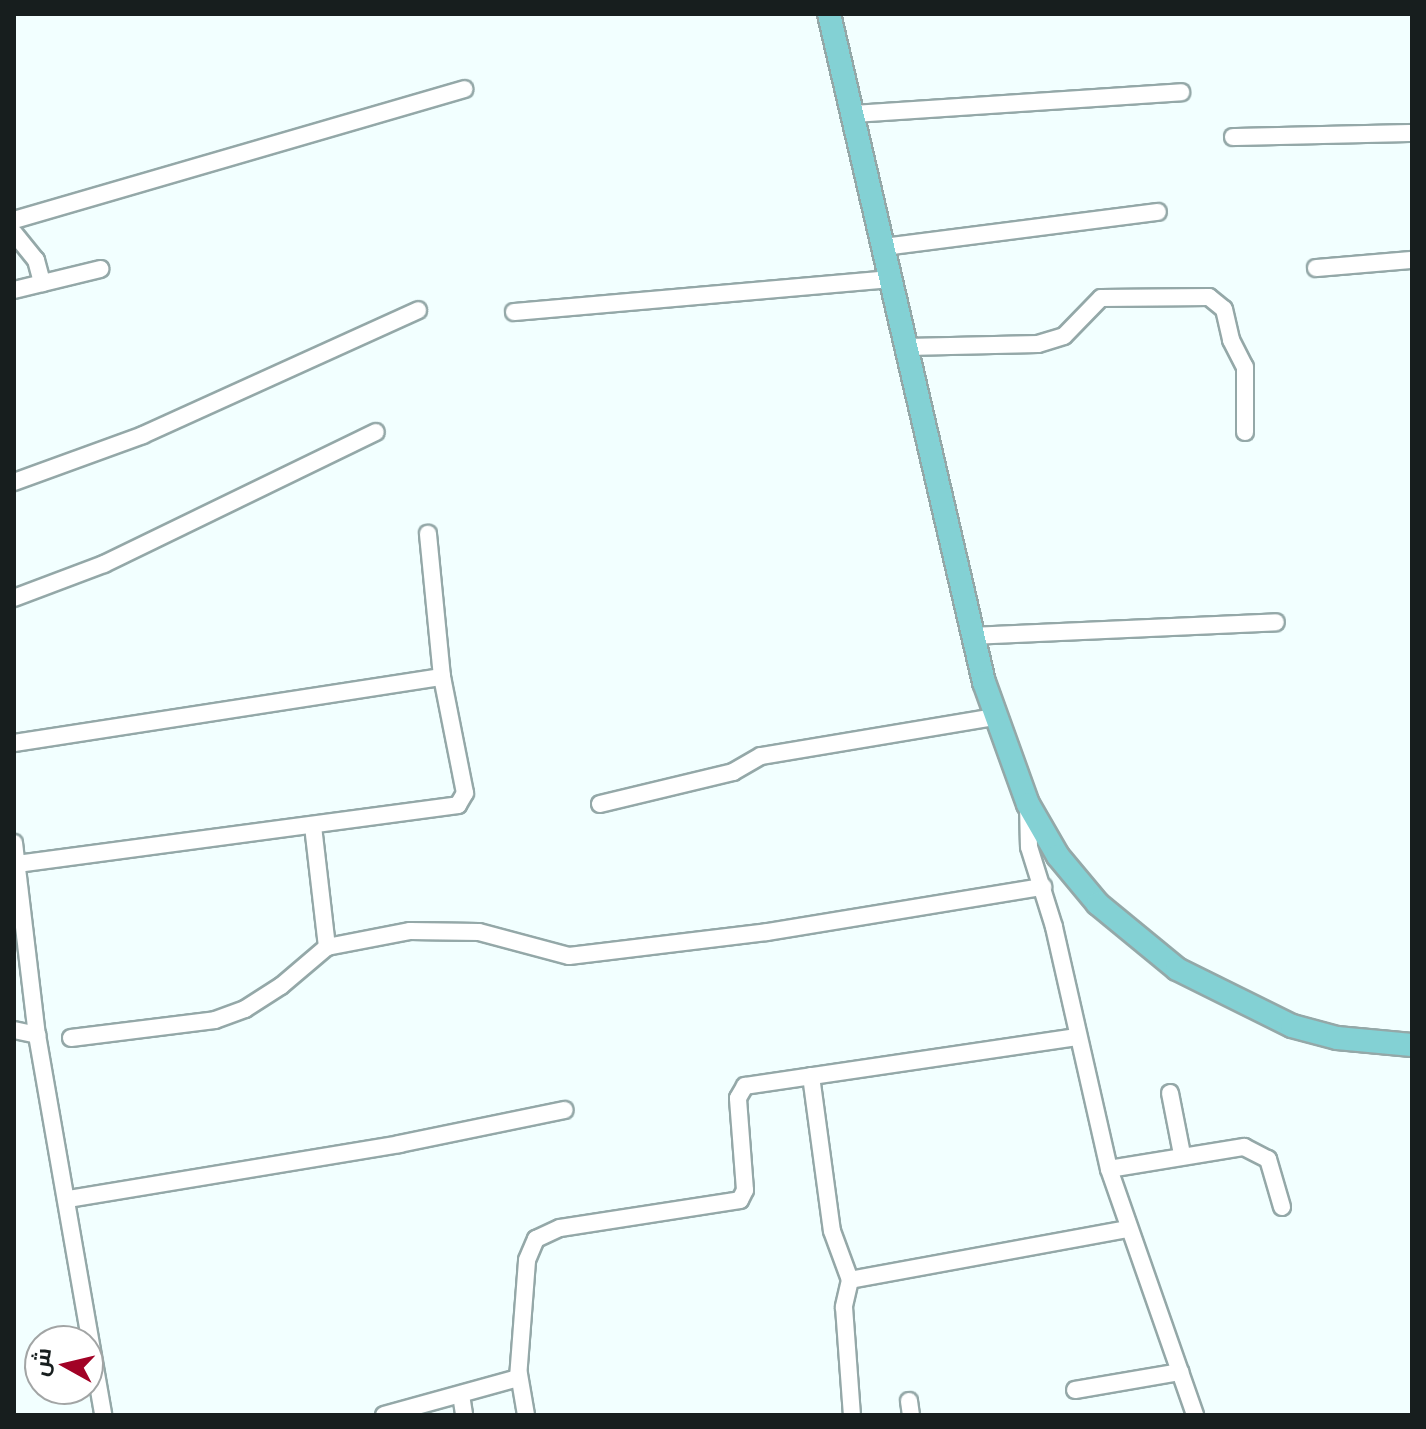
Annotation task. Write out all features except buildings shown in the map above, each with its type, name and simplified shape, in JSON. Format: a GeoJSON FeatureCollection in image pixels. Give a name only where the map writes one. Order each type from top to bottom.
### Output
{"type":"FeatureCollection","features":[{"type":"Feature","properties":{"kind":"main road"},"geometry":{"type":"LineString","coordinates":[[829,14],[973,636],[995,717],[1028,804],[1058,856],[1098,904],[1177,969],[1292,1026],[1337,1038],[1412,1045]]}},
{"type":"Feature","properties":{"kind":"street"},"geometry":{"type":"LineString","coordinates":[[14,220],[464,89]]}},
{"type":"Feature","properties":{"kind":"street"},"geometry":{"type":"LineString","coordinates":[[854,114],[1181,92]]}},
{"type":"Feature","properties":{"kind":"street"},"geometry":{"type":"LineString","coordinates":[[1233,137],[1412,133]]}},
{"type":"Feature","properties":{"kind":"street"},"geometry":{"type":"LineString","coordinates":[[884,247],[1158,212]]}},
{"type":"Feature","properties":{"kind":"street"},"geometry":{"type":"LineString","coordinates":[[14,233],[36,260],[42,283]]}},
{"type":"Feature","properties":{"kind":"street"},"geometry":{"type":"LineString","coordinates":[[1316,268],[1412,260]]}},
{"type":"Feature","properties":{"kind":"street"},"geometry":{"type":"LineString","coordinates":[[14,290],[100,269]]}},
{"type":"Feature","properties":{"kind":"street"},"geometry":{"type":"LineString","coordinates":[[514,312],[892,279]]}},
{"type":"Feature","properties":{"kind":"street"},"geometry":{"type":"LineString","coordinates":[[907,347],[1038,344],[1064,336],[1101,298],[1209,297],[1224,309],[1231,340],[1245,367],[1245,432]]}},
{"type":"Feature","properties":{"kind":"street"},"geometry":{"type":"LineString","coordinates":[[14,482],[143,435],[418,310]]}},
{"type":"Feature","properties":{"kind":"street"},"geometry":{"type":"LineString","coordinates":[[14,598],[104,564],[376,432]]}},
{"type":"Feature","properties":{"kind":"street"},"geometry":{"type":"LineString","coordinates":[[17,864],[313,826],[464,801],[442,677],[428,534]]}},
{"type":"Feature","properties":{"kind":"street"},"geometry":{"type":"LineString","coordinates":[[973,636],[1276,622]]}},
{"type":"Feature","properties":{"kind":"street"},"geometry":{"type":"LineString","coordinates":[[14,743],[442,677]]}},
{"type":"Feature","properties":{"kind":"street"},"geometry":{"type":"LineString","coordinates":[[600,804],[733,772],[761,756],[995,717]]}},
{"type":"Feature","properties":{"kind":"street"},"geometry":{"type":"LineString","coordinates":[[1028,804],[1025,828],[1043,887],[1109,1169],[1195,1415]]}},
{"type":"Feature","properties":{"kind":"street"},"geometry":{"type":"LineString","coordinates":[[313,826],[327,947]]}},
{"type":"Feature","properties":{"kind":"street"},"geometry":{"type":"LineString","coordinates":[[14,843],[37,1035],[68,1199],[103,1415]]}},
{"type":"Feature","properties":{"kind":"street"},"geometry":{"type":"LineString","coordinates":[[71,1038],[230,1015],[281,986],[327,947],[410,931],[479,932],[569,956],[767,932],[1043,887]]}},
{"type":"Feature","properties":{"kind":"street"},"geometry":{"type":"LineString","coordinates":[[14,1030],[37,1035]]}},
{"type":"Feature","properties":{"kind":"street"},"geometry":{"type":"LineString","coordinates":[[526,1415],[519,1374],[527,1260],[536,1239],[560,1228],[740,1200],[745,1190],[741,1090],[752,1083],[1077,1037]]}},
{"type":"Feature","properties":{"kind":"street"},"geometry":{"type":"LineString","coordinates":[[811,1076],[832,1231],[850,1280],[844,1307],[852,1415]]}},
{"type":"Feature","properties":{"kind":"street"},"geometry":{"type":"LineString","coordinates":[[1170,1093],[1182,1154]]}},
{"type":"Feature","properties":{"kind":"street"},"geometry":{"type":"LineString","coordinates":[[68,1199],[399,1144],[565,1110]]}},
{"type":"Feature","properties":{"kind":"street"},"geometry":{"type":"LineString","coordinates":[[1109,1169],[1227,1147],[1256,1151],[1268,1159],[1282,1207]]}},
{"type":"Feature","properties":{"kind":"street"},"geometry":{"type":"LineString","coordinates":[[850,1280],[1128,1229]]}},
{"type":"Feature","properties":{"kind":"street"},"geometry":{"type":"LineString","coordinates":[[1075,1390],[1180,1372]]}},
{"type":"Feature","properties":{"kind":"street"},"geometry":{"type":"LineString","coordinates":[[384,1415],[514,1381],[519,1374]]}},
{"type":"Feature","properties":{"kind":"street"},"geometry":{"type":"LineString","coordinates":[[461,1395],[464,1415]]}}]}
